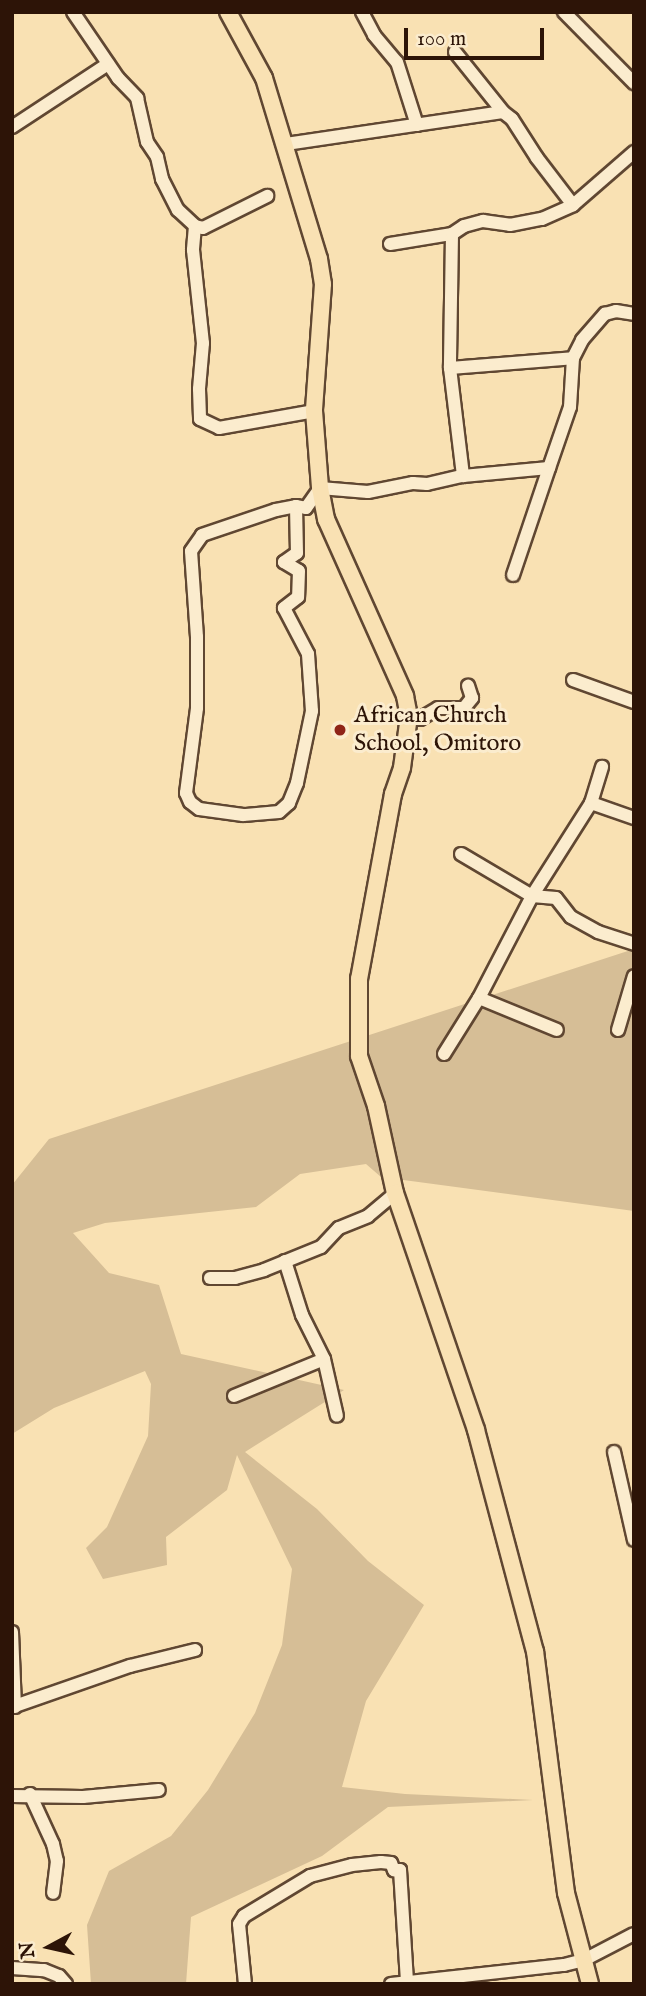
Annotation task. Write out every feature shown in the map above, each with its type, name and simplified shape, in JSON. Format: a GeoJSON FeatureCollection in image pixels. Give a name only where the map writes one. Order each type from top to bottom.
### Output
{"type":"FeatureCollection","features":[{"type":"Feature","properties":{"kind":"main road"},"geometry":{"type":"LineString","coordinates":[[228,12],[264,78],[309,219],[323,284],[314,411],[320,488],[326,519],[405,696],[409,716],[402,768],[393,794],[359,979],[359,1056],[376,1106],[395,1193],[476,1430],[536,1651],[566,1893],[590,1984]]}},
{"type":"Feature","properties":{"kind":"street"},"geometry":{"type":"LineString","coordinates":[[73,12],[108,64],[137,98],[147,142],[156,157],[162,179],[177,210],[195,226],[203,228],[267,196]]}},
{"type":"Feature","properties":{"kind":"street"},"geometry":{"type":"LineString","coordinates":[[362,12],[374,35],[397,62],[417,125]]}},
{"type":"Feature","properties":{"kind":"street"},"geometry":{"type":"LineString","coordinates":[[564,12],[634,83]]}},
{"type":"Feature","properties":{"kind":"street"},"geometry":{"type":"LineString","coordinates":[[455,52],[503,112],[512,119],[537,158],[573,205]]}},
{"type":"Feature","properties":{"kind":"street"},"geometry":{"type":"LineString","coordinates":[[12,127],[108,64]]}},
{"type":"Feature","properties":{"kind":"street"},"geometry":{"type":"LineString","coordinates":[[286,144],[503,112]]}},
{"type":"Feature","properties":{"kind":"street"},"geometry":{"type":"LineString","coordinates":[[390,244],[452,234],[464,226],[483,220],[523,225],[573,205],[634,152]]}},
{"type":"Feature","properties":{"kind":"street"},"geometry":{"type":"LineString","coordinates":[[195,226],[193,250],[203,343],[199,389],[200,419],[219,428],[314,411]]}},
{"type":"Feature","properties":{"kind":"street"},"geometry":{"type":"LineString","coordinates":[[452,234],[450,368],[463,476]]}},
{"type":"Feature","properties":{"kind":"street"},"geometry":{"type":"LineString","coordinates":[[513,575],[570,407],[573,358],[593,326],[606,314],[617,311],[634,314]]}},
{"type":"Feature","properties":{"kind":"street"},"geometry":{"type":"LineString","coordinates":[[450,368],[573,358]]}},
{"type":"Feature","properties":{"kind":"street"},"geometry":{"type":"LineString","coordinates":[[296,506],[298,553],[284,562],[299,571],[298,597],[285,608],[308,654],[313,711],[297,783],[289,803],[279,812],[243,815],[199,809],[190,802],[186,793],[197,708],[197,637],[191,551],[202,535],[276,510],[296,506],[306,508],[320,488],[368,492],[463,476],[549,468]]}},
{"type":"Feature","properties":{"kind":"street"},"geometry":{"type":"LineString","coordinates":[[573,680],[634,702]]}},
{"type":"Feature","properties":{"kind":"street"},"geometry":{"type":"LineString","coordinates":[[409,716],[420,719],[438,708],[464,708],[472,698],[468,686]]}},
{"type":"Feature","properties":{"kind":"street"},"geometry":{"type":"LineString","coordinates":[[444,1054],[479,998],[532,896],[590,803],[602,767]]}},
{"type":"Feature","properties":{"kind":"street"},"geometry":{"type":"LineString","coordinates":[[590,803],[634,818]]}},
{"type":"Feature","properties":{"kind":"street"},"geometry":{"type":"LineString","coordinates":[[461,854],[532,896],[556,898],[571,916],[598,932],[634,944]]}},
{"type":"Feature","properties":{"kind":"street"},"geometry":{"type":"LineString","coordinates":[[618,1030],[634,976]]}},
{"type":"Feature","properties":{"kind":"street"},"geometry":{"type":"LineString","coordinates":[[479,998],[557,1030]]}},
{"type":"Feature","properties":{"kind":"street"},"geometry":{"type":"LineString","coordinates":[[210,1278],[235,1278],[321,1247],[339,1228],[368,1216],[395,1193]]}},
{"type":"Feature","properties":{"kind":"street"},"geometry":{"type":"LineString","coordinates":[[285,1261],[302,1315],[324,1359],[337,1416]]}},
{"type":"Feature","properties":{"kind":"street"},"geometry":{"type":"LineString","coordinates":[[234,1396],[324,1359]]}},
{"type":"Feature","properties":{"kind":"street"},"geometry":{"type":"LineString","coordinates":[[614,1452],[634,1540]]}},
{"type":"Feature","properties":{"kind":"street"},"geometry":{"type":"LineString","coordinates":[[12,1632],[14,1707],[130,1666],[195,1650]]}},
{"type":"Feature","properties":{"kind":"street"},"geometry":{"type":"LineString","coordinates":[[12,1796],[30,1794],[83,1797],[159,1790]]}},
{"type":"Feature","properties":{"kind":"street"},"geometry":{"type":"LineString","coordinates":[[30,1794],[57,1861],[52,1893]]}},
{"type":"Feature","properties":{"kind":"street"},"geometry":{"type":"LineString","coordinates":[[245,1984],[239,1924],[244,1916],[310,1877],[352,1865],[381,1862],[391,1863],[394,1870],[400,1870],[407,1981]]}},
{"type":"Feature","properties":{"kind":"street"},"geometry":{"type":"LineString","coordinates":[[391,1984],[564,1965],[584,1960],[634,1934]]}},
{"type":"Feature","properties":{"kind":"street"},"geometry":{"type":"LineString","coordinates":[[12,1968],[44,1970],[59,1976],[66,1984]]}},
{"type":"Feature","properties":{"kind":"shaded area"},"geometry":{"type":"Polygon","coordinates":[[[634,949],[634,1211],[381,1177],[366,1164],[300,1174],[256,1207],[105,1223],[73,1233],[109,1273],[159,1285],[181,1354],[344,1390],[245,1452],[317,1509],[368,1561],[424,1605],[366,1701],[342,1787],[405,1794],[533,1800],[388,1807],[322,1856],[191,1917],[186,1984],[91,1984],[87,1925],[109,1871],[171,1836],[208,1790],[255,1713],[282,1645],[292,1569],[237,1455],[227,1490],[166,1537],[167,1565],[103,1579],[86,1548],[107,1527],[148,1436],[151,1384],[145,1371],[54,1408],[12,1434],[12,1185],[49,1139],[634,949]]]}},
{"type":"Feature","properties":{"kind":"place","name":"African Church School, Omitoro"},"geometry":{"type":"Point","coordinates":[340,730]}}]}
